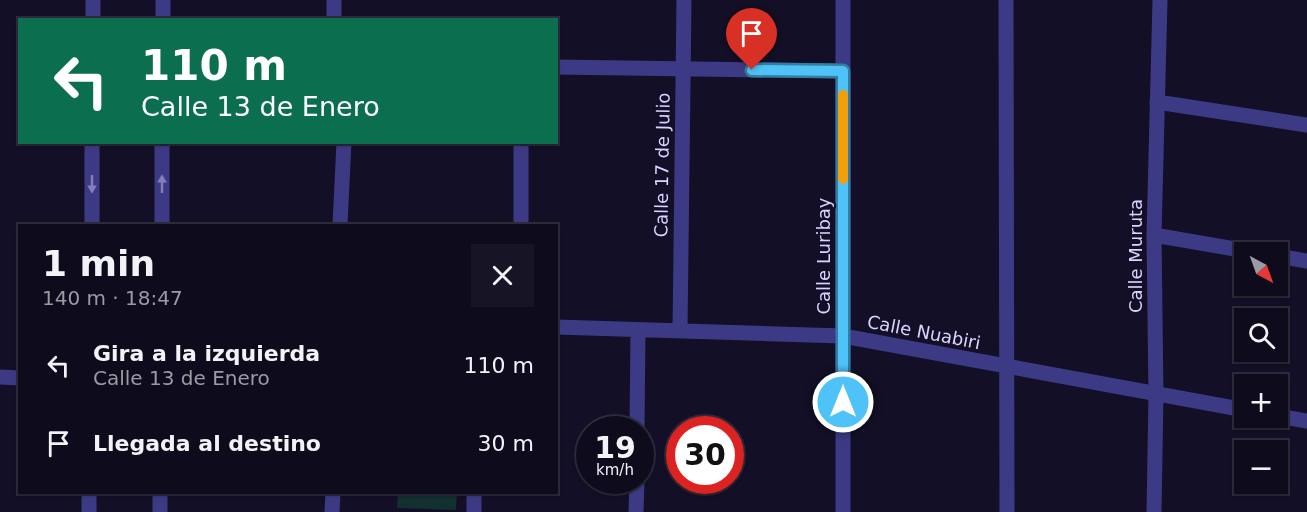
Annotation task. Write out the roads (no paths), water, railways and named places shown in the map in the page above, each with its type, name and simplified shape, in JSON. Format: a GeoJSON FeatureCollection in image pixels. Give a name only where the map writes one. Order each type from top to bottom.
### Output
{"type":"FeatureCollection","features":[{"type":"Feature","properties":{"kind":"street"},"geometry":{"type":"LineString","coordinates":[[93,0],[93,18]]}},
{"type":"Feature","properties":{"kind":"street"},"geometry":{"type":"LineString","coordinates":[[163,0],[163,18]]}},
{"type":"Feature","properties":{"kind":"street"},"geometry":{"type":"LineString","coordinates":[[334,0],[334,18]]}},
{"type":"Feature","properties":{"kind":"street","name":"Calle 17 de Julio"},"geometry":{"type":"LineString","coordinates":[[680,331],[684,0]]}},
{"type":"Feature","properties":{"kind":"street","name":"Calle Luribay"},"geometry":{"type":"LineString","coordinates":[[843,0],[843,512]]}},
{"type":"Feature","properties":{"kind":"street"},"geometry":{"type":"LineString","coordinates":[[1006,0],[1007,512]]}},
{"type":"Feature","properties":{"kind":"street","name":"Calle Muruta"},"geometry":{"type":"LineString","coordinates":[[1154,512],[1156,395],[1154,235],[1160,0]]}},
{"type":"Feature","properties":{"kind":"street"},"geometry":{"type":"LineString","coordinates":[[558,68],[843,71]]}},
{"type":"Feature","properties":{"kind":"street"},"geometry":{"type":"LineString","coordinates":[[1157,102],[1307,125]]}},
{"type":"Feature","properties":{"kind":"street"},"geometry":{"type":"LineString","coordinates":[[92,144],[92,224]]}},
{"type":"Feature","properties":{"kind":"street"},"geometry":{"type":"LineString","coordinates":[[162,144],[162,224]]}},
{"type":"Feature","properties":{"kind":"street"},"geometry":{"type":"LineString","coordinates":[[340,224],[344,144]]}},
{"type":"Feature","properties":{"kind":"street"},"geometry":{"type":"LineString","coordinates":[[521,144],[521,224]]}},
{"type":"Feature","properties":{"kind":"street"},"geometry":{"type":"LineString","coordinates":[[1154,235],[1234,249]]}},
{"type":"Feature","properties":{"kind":"street"},"geometry":{"type":"LineString","coordinates":[[1288,258],[1307,261]]}},
{"type":"Feature","properties":{"kind":"street","name":"Calle Nuabiri"},"geometry":{"type":"LineString","coordinates":[[558,327],[843,336],[1006,368],[1234,408]]}},
{"type":"Feature","properties":{"kind":"street"},"geometry":{"type":"LineString","coordinates":[[637,416],[638,330]]}},
{"type":"Feature","properties":{"kind":"street"},"geometry":{"type":"LineString","coordinates":[[0,377],[18,378]]}},
{"type":"Feature","properties":{"kind":"street"},"geometry":{"type":"LineString","coordinates":[[1288,418],[1307,421]]}},
{"type":"Feature","properties":{"kind":"street"},"geometry":{"type":"LineString","coordinates":[[89,494],[89,512]]}},
{"type":"Feature","properties":{"kind":"street"},"geometry":{"type":"LineString","coordinates":[[160,494],[160,512]]}},
{"type":"Feature","properties":{"kind":"street"},"geometry":{"type":"LineString","coordinates":[[332,512],[333,494]]}},
{"type":"Feature","properties":{"kind":"street"},"geometry":{"type":"LineString","coordinates":[[474,494],[474,512]]}},
{"type":"Feature","properties":{"kind":"street"},"geometry":{"type":"LineString","coordinates":[[636,512],[637,494]]}}]}
